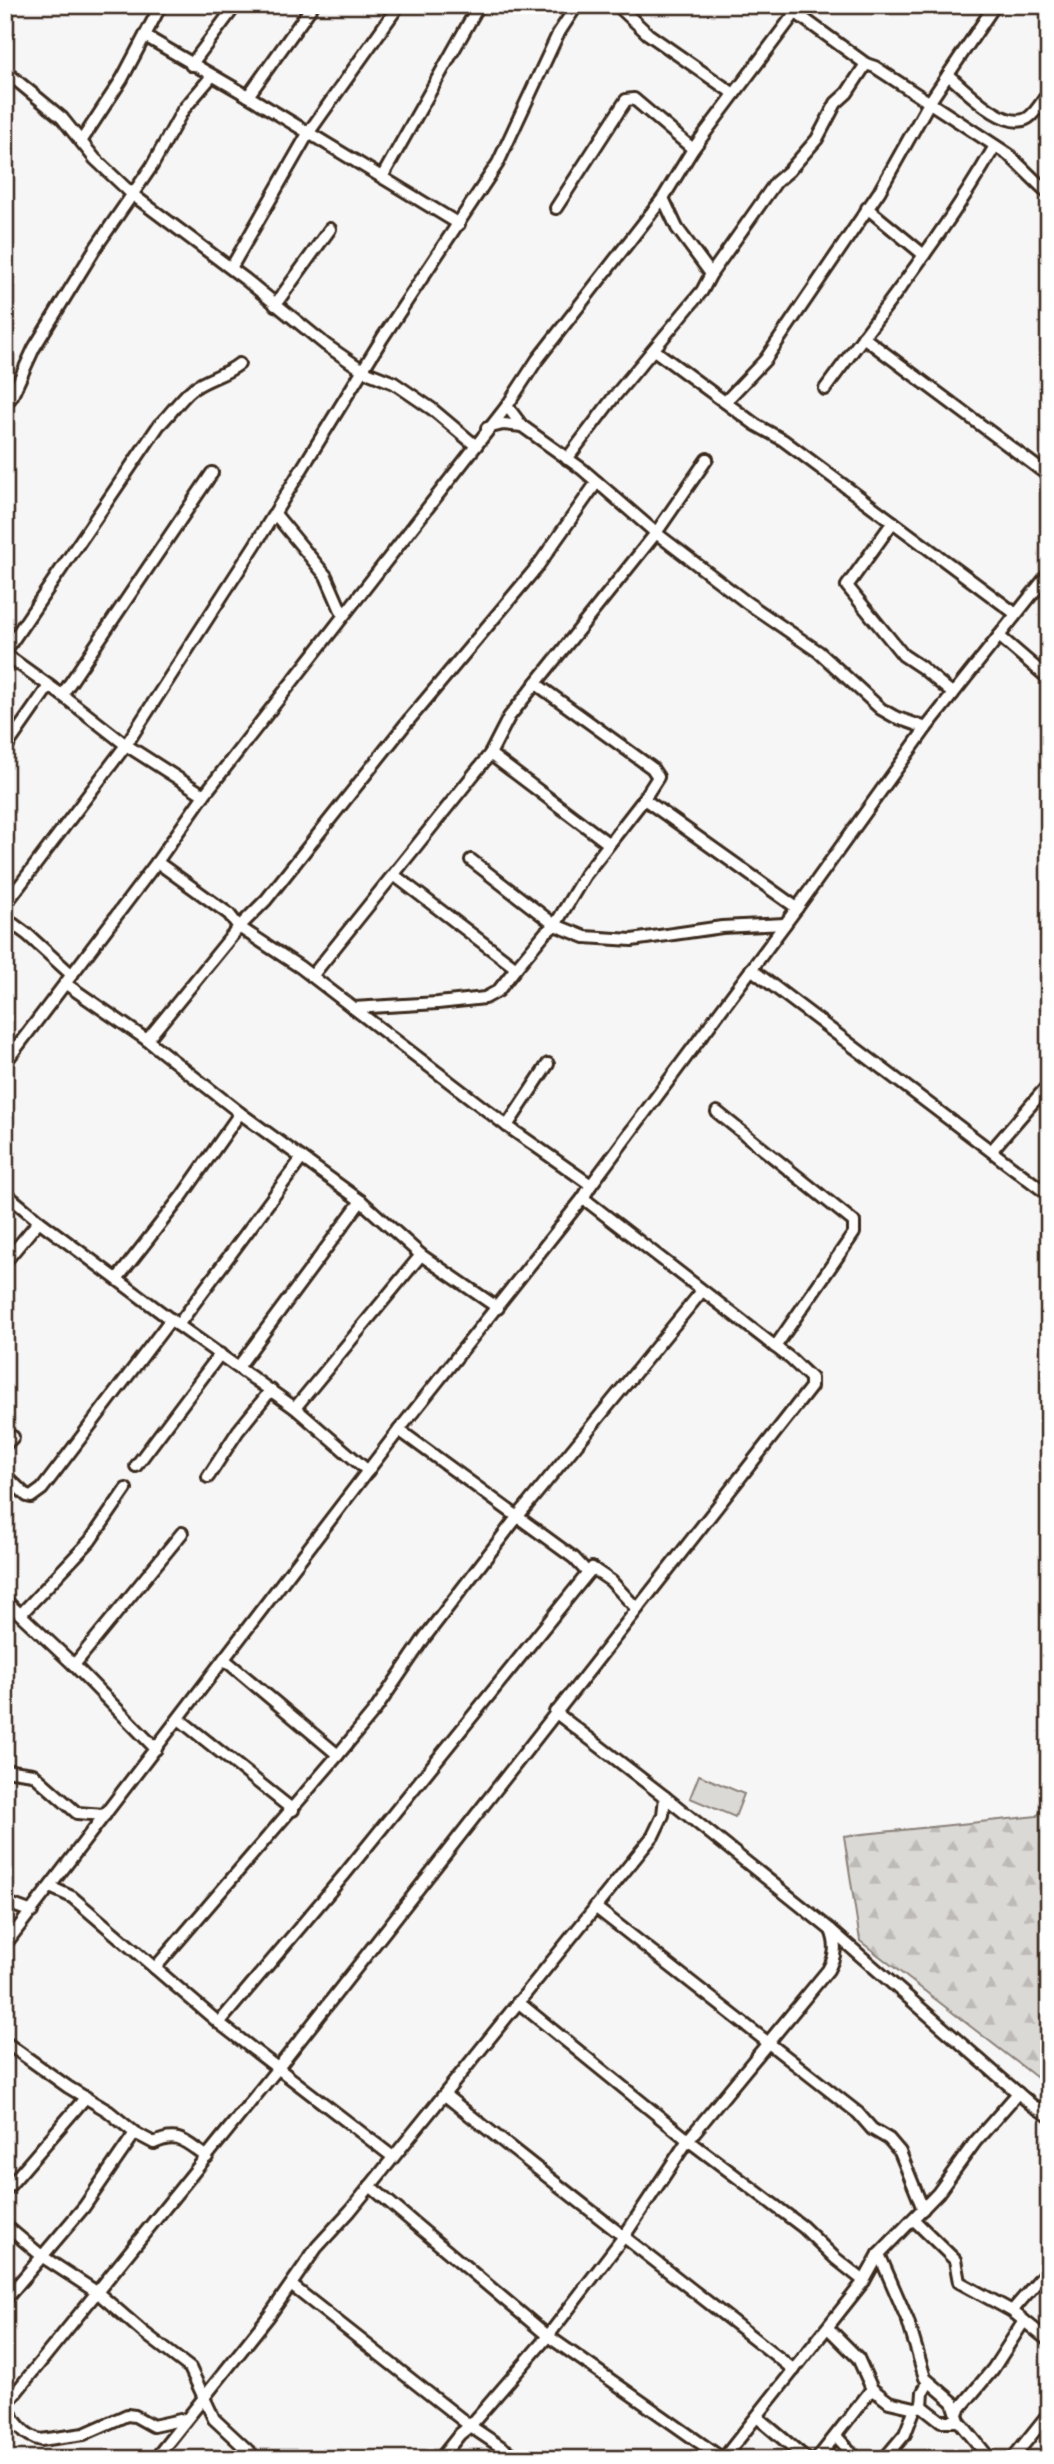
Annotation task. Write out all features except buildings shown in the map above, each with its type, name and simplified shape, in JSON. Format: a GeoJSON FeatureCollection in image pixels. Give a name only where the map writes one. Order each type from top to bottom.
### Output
{"type":"FeatureCollection","features":[{"type":"Feature","properties":{"kind":"street"},"geometry":{"type":"LineString","coordinates":[[82,141],[122,79],[161,5]]}},
{"type":"Feature","properties":{"kind":"street"},"geometry":{"type":"LineString","coordinates":[[191,65],[236,5]]}},
{"type":"Feature","properties":{"kind":"street"},"geometry":{"type":"LineString","coordinates":[[248,96],[313,5]]}},
{"type":"Feature","properties":{"kind":"street"},"geometry":{"type":"LineString","coordinates":[[231,268],[309,132],[399,5]]}},
{"type":"Feature","properties":{"kind":"street"},"geometry":{"type":"LineString","coordinates":[[382,177],[479,5]]}},
{"type":"Feature","properties":{"kind":"street"},"geometry":{"type":"LineString","coordinates":[[5,905],[126,746],[275,514],[383,337],[498,163],[558,34],[577,5]]}},
{"type":"Feature","properties":{"kind":"street"},"geometry":{"type":"LineString","coordinates":[[617,5],[685,62],[734,94]]}},
{"type":"Feature","properties":{"kind":"street"},"geometry":{"type":"LineString","coordinates":[[785,5],[798,9],[866,64],[876,66],[1013,158],[1049,194]]}},
{"type":"Feature","properties":{"kind":"street"},"geometry":{"type":"LineString","coordinates":[[725,402],[765,360],[879,192],[929,103],[995,5]]}},
{"type":"Feature","properties":{"kind":"street"},"geometry":{"type":"LineString","coordinates":[[5,1063],[157,862],[204,795],[476,446],[487,428],[507,406],[545,350],[663,198],[693,149],[798,9]]}},
{"type":"Feature","properties":{"kind":"street"},"geometry":{"type":"LineString","coordinates":[[145,36],[309,132],[458,224]]}},
{"type":"Feature","properties":{"kind":"street"},"geometry":{"type":"LineString","coordinates":[[567,459],[702,291],[711,274],[776,182],[817,139],[836,103],[847,93],[866,64]]}},
{"type":"Feature","properties":{"kind":"street"},"geometry":{"type":"LineString","coordinates":[[5,71],[62,118],[102,166],[133,195],[231,268],[326,345],[364,370],[394,383],[432,409],[476,446]]}},
{"type":"Feature","properties":{"kind":"street"},"geometry":{"type":"LineString","coordinates":[[948,75],[1003,119],[1016,122],[1031,117],[1049,92]]}},
{"type":"Feature","properties":{"kind":"street"},"geometry":{"type":"LineString","coordinates":[[5,405],[12,396],[34,348],[96,247],[152,166],[183,110],[212,76]]}},
{"type":"Feature","properties":{"kind":"street"},"geometry":{"type":"LineString","coordinates":[[556,208],[626,100],[634,99],[693,149]]}},
{"type":"Feature","properties":{"kind":"street"},"geometry":{"type":"LineString","coordinates":[[825,388],[968,193],[995,146]]}},
{"type":"Feature","properties":{"kind":"street"},"geometry":{"type":"LineString","coordinates":[[663,198],[677,228],[711,274]]}},
{"type":"Feature","properties":{"kind":"street"},"geometry":{"type":"LineString","coordinates":[[867,208],[924,255]]}},
{"type":"Feature","properties":{"kind":"street"},"geometry":{"type":"LineString","coordinates":[[275,305],[330,229]]}},
{"type":"Feature","properties":{"kind":"street"},"geometry":{"type":"LineString","coordinates":[[863,337],[1049,476]]}},
{"type":"Feature","properties":{"kind":"street"},"geometry":{"type":"LineString","coordinates":[[654,349],[757,425],[783,440],[1016,614]]}},
{"type":"Feature","properties":{"kind":"street"},"geometry":{"type":"LineString","coordinates":[[204,795],[126,746],[5,653],[159,425],[174,411],[190,389],[219,377],[239,364]]}},
{"type":"Feature","properties":{"kind":"street"},"geometry":{"type":"LineString","coordinates":[[507,406],[523,426],[746,602],[819,652],[881,709],[926,728]]}},
{"type":"Feature","properties":{"kind":"street"},"geometry":{"type":"LineString","coordinates":[[487,428],[503,424],[523,426]]}},
{"type":"Feature","properties":{"kind":"street"},"geometry":{"type":"LineString","coordinates":[[312,976],[490,754],[509,717],[656,533],[708,458]]}},
{"type":"Feature","properties":{"kind":"street"},"geometry":{"type":"LineString","coordinates":[[62,695],[212,473]]}},
{"type":"Feature","properties":{"kind":"street"},"geometry":{"type":"LineString","coordinates":[[148,1040],[239,927],[266,901],[408,721],[537,567],[597,482]]}},
{"type":"Feature","properties":{"kind":"street"},"geometry":{"type":"LineString","coordinates":[[275,514],[327,576],[343,615]]}},
{"type":"Feature","properties":{"kind":"street"},"geometry":{"type":"LineString","coordinates":[[892,522],[847,586],[903,655],[953,694]]}},
{"type":"Feature","properties":{"kind":"street"},"geometry":{"type":"LineString","coordinates":[[5,1945],[399,1430],[583,1198],[926,728],[1049,573]]}},
{"type":"Feature","properties":{"kind":"street"},"geometry":{"type":"LineString","coordinates":[[999,636],[1049,679]]}},
{"type":"Feature","properties":{"kind":"street"},"geometry":{"type":"LineString","coordinates":[[353,1008],[485,998],[498,991],[545,933],[555,925],[584,875],[657,780],[656,772],[535,683]]}},
{"type":"Feature","properties":{"kind":"street"},"geometry":{"type":"LineString","coordinates":[[5,749],[49,686]]}},
{"type":"Feature","properties":{"kind":"street"},"geometry":{"type":"LineString","coordinates":[[490,754],[609,844]]}},
{"type":"Feature","properties":{"kind":"street"},"geometry":{"type":"LineString","coordinates":[[644,799],[797,908]]}},
{"type":"Feature","properties":{"kind":"street"},"geometry":{"type":"LineString","coordinates":[[471,860],[555,925],[586,937],[632,940],[722,927],[785,924]]}},
{"type":"Feature","properties":{"kind":"street"},"geometry":{"type":"LineString","coordinates":[[157,862],[229,914],[239,927],[312,976],[507,1126],[591,1185]]}},
{"type":"Feature","properties":{"kind":"street"},"geometry":{"type":"LineString","coordinates":[[394,875],[516,968]]}},
{"type":"Feature","properties":{"kind":"street"},"geometry":{"type":"LineString","coordinates":[[5,918],[28,935],[69,979],[240,1113],[361,1201],[421,1255],[498,1308]]}},
{"type":"Feature","properties":{"kind":"street"},"geometry":{"type":"LineString","coordinates":[[751,969],[1049,1195]]}},
{"type":"Feature","properties":{"kind":"street"},"geometry":{"type":"LineString","coordinates":[[507,1126],[548,1065]]}},
{"type":"Feature","properties":{"kind":"street"},"geometry":{"type":"LineString","coordinates":[[992,1150],[1049,1084]]}},
{"type":"Feature","properties":{"kind":"street"},"geometry":{"type":"LineString","coordinates":[[717,1112],[855,1222],[854,1233],[775,1347]]}},
{"type":"Feature","properties":{"kind":"street"},"geometry":{"type":"LineString","coordinates":[[117,1279],[182,1196],[240,1113]]}},
{"type":"Feature","properties":{"kind":"street"},"geometry":{"type":"LineString","coordinates":[[5,1475],[27,1496],[31,1497],[41,1489],[302,1158]]}},
{"type":"Feature","properties":{"kind":"street"},"geometry":{"type":"LineString","coordinates":[[5,1193],[117,1279],[295,1408],[368,1471]]}},
{"type":"Feature","properties":{"kind":"street"},"geometry":{"type":"LineString","coordinates":[[185,2418],[153,2426],[135,2416],[127,2415],[84,2434],[41,2440],[30,2436],[18,2425],[5,2406],[208,2157],[811,1387],[811,1378],[775,1347],[583,1198]]}},
{"type":"Feature","properties":{"kind":"street"},"geometry":{"type":"LineString","coordinates":[[239,1367],[361,1201]]}},
{"type":"Feature","properties":{"kind":"street"},"geometry":{"type":"LineString","coordinates":[[5,1262],[39,1221]]}},
{"type":"Feature","properties":{"kind":"street"},"geometry":{"type":"LineString","coordinates":[[295,1408],[421,1255]]}},
{"type":"Feature","properties":{"kind":"street"},"geometry":{"type":"LineString","coordinates":[[155,1968],[293,1810],[376,1709],[425,1637],[518,1516],[702,1291]]}},
{"type":"Feature","properties":{"kind":"street"},"geometry":{"type":"LineString","coordinates":[[135,1466],[220,1354]]}},
{"type":"Feature","properties":{"kind":"street"},"geometry":{"type":"LineString","coordinates":[[208,1477],[238,1431],[271,1390]]}},
{"type":"Feature","properties":{"kind":"street"},"geometry":{"type":"LineString","coordinates":[[399,1430],[574,1558],[588,1573]]}},
{"type":"Feature","properties":{"kind":"street"},"geometry":{"type":"LineString","coordinates":[[20,1615],[90,1541],[126,1489]]}},
{"type":"Feature","properties":{"kind":"street"},"geometry":{"type":"LineString","coordinates":[[74,1665],[182,1533]]}},
{"type":"Feature","properties":{"kind":"street"},"geometry":{"type":"LineString","coordinates":[[219,2024],[344,1875],[592,1568],[602,1574],[637,1609]]}},
{"type":"Feature","properties":{"kind":"street"},"geometry":{"type":"LineString","coordinates":[[5,1600],[74,1665],[156,1749]]}},
{"type":"Feature","properties":{"kind":"street"},"geometry":{"type":"LineString","coordinates":[[224,1659],[338,1755]]}},
{"type":"Feature","properties":{"kind":"street"},"geometry":{"type":"LineString","coordinates":[[555,1712],[831,1930],[1017,2093],[1049,2116]]}},
{"type":"Feature","properties":{"kind":"street"},"geometry":{"type":"LineString","coordinates":[[178,1719],[293,1810]]}},
{"type":"Feature","properties":{"kind":"street"},"geometry":{"type":"LineString","coordinates":[[5,1770],[33,1774],[77,1813],[105,1815]]}},
{"type":"Feature","properties":{"kind":"street"},"geometry":{"type":"LineString","coordinates":[[155,2459],[269,2316],[317,2247],[338,2226],[653,1836],[663,1815],[665,1797]]}},
{"type":"Feature","properties":{"kind":"street"},"geometry":{"type":"LineString","coordinates":[[50,1887],[72,1897],[219,2024],[393,2157]]}},
{"type":"Feature","properties":{"kind":"street"},"geometry":{"type":"LineString","coordinates":[[5,1902],[32,1912]]}},
{"type":"Feature","properties":{"kind":"street"},"geometry":{"type":"LineString","coordinates":[[594,1907],[770,2042],[893,2144],[900,2152],[923,2209]]}},
{"type":"Feature","properties":{"kind":"street"},"geometry":{"type":"LineString","coordinates":[[440,2459],[548,2336],[625,2235],[688,2140],[828,1970],[834,1960],[835,1940],[831,1930]]}},
{"type":"Feature","properties":{"kind":"street"},"geometry":{"type":"LineString","coordinates":[[518,2002],[688,2140],[796,2221],[864,2281]]}},
{"type":"Feature","properties":{"kind":"street"},"geometry":{"type":"LineString","coordinates":[[5,2042],[115,2116],[135,2133],[154,2143],[168,2136],[177,2137],[208,2157]]}},
{"type":"Feature","properties":{"kind":"street"},"geometry":{"type":"LineString","coordinates":[[370,2186],[548,2336],[723,2459],[864,2281],[879,2254],[938,2193],[980,2136],[1017,2093]]}},
{"type":"Feature","properties":{"kind":"street"},"geometry":{"type":"LineString","coordinates":[[445,2095],[794,2370]]}},
{"type":"Feature","properties":{"kind":"street"},"geometry":{"type":"LineString","coordinates":[[5,2191],[86,2097]]}},
{"type":"Feature","properties":{"kind":"street"},"geometry":{"type":"LineString","coordinates":[[5,2300],[84,2207],[135,2133]]}},
{"type":"Feature","properties":{"kind":"street"},"geometry":{"type":"LineString","coordinates":[[913,2219],[955,2260],[960,2282],[1012,2311],[1049,2341]]}},
{"type":"Feature","properties":{"kind":"street"},"geometry":{"type":"LineString","coordinates":[[5,2225],[43,2257],[98,2293],[190,2368],[214,2419],[257,2459]]}},
{"type":"Feature","properties":{"kind":"street"},"geometry":{"type":"LineString","coordinates":[[879,2254],[908,2321],[928,2383],[953,2402],[958,2416],[990,2459]]}},
{"type":"Feature","properties":{"kind":"street"},"geometry":{"type":"LineString","coordinates":[[1012,2311],[1049,2268]]}},
{"type":"Feature","properties":{"kind":"street"},"geometry":{"type":"LineString","coordinates":[[291,2285],[470,2426],[517,2458]]}},
{"type":"Feature","properties":{"kind":"street"},"geometry":{"type":"LineString","coordinates":[[828,2328],[858,2358],[872,2389],[889,2402],[918,2407],[941,2421],[958,2416],[1024,2321]]}},
{"type":"Feature","properties":{"kind":"street"},"geometry":{"type":"LineString","coordinates":[[884,2459],[905,2434],[928,2383]]}},
{"type":"Feature","properties":{"kind":"street"},"geometry":{"type":"LineString","coordinates":[[817,2459],[872,2389]]}},
{"type":"Feature","properties":{"kind":"street"},"geometry":{"type":"LineString","coordinates":[[1012,2459],[1049,2413]]}},
{"type":"Feature","properties":{"kind":"street"},"geometry":{"type":"LineString","coordinates":[[757,2417],[807,2459]]}},
{"type":"Feature","properties":{"kind":"street"},"geometry":{"type":"LineString","coordinates":[[836,2436],[858,2459]]}},
{"type":"Feature","properties":{"kind":"green space"},"geometry":{"type":"Polygon","coordinates":[[[699,1775],[744,1794],[735,1817],[690,1798],[699,1775]]]}},
{"type":"Feature","properties":{"kind":"green space"},"geometry":{"type":"Polygon","coordinates":[[[1049,1800],[1049,2087],[860,1941],[844,1836],[1037,1816],[1049,1800]]]}}]}
